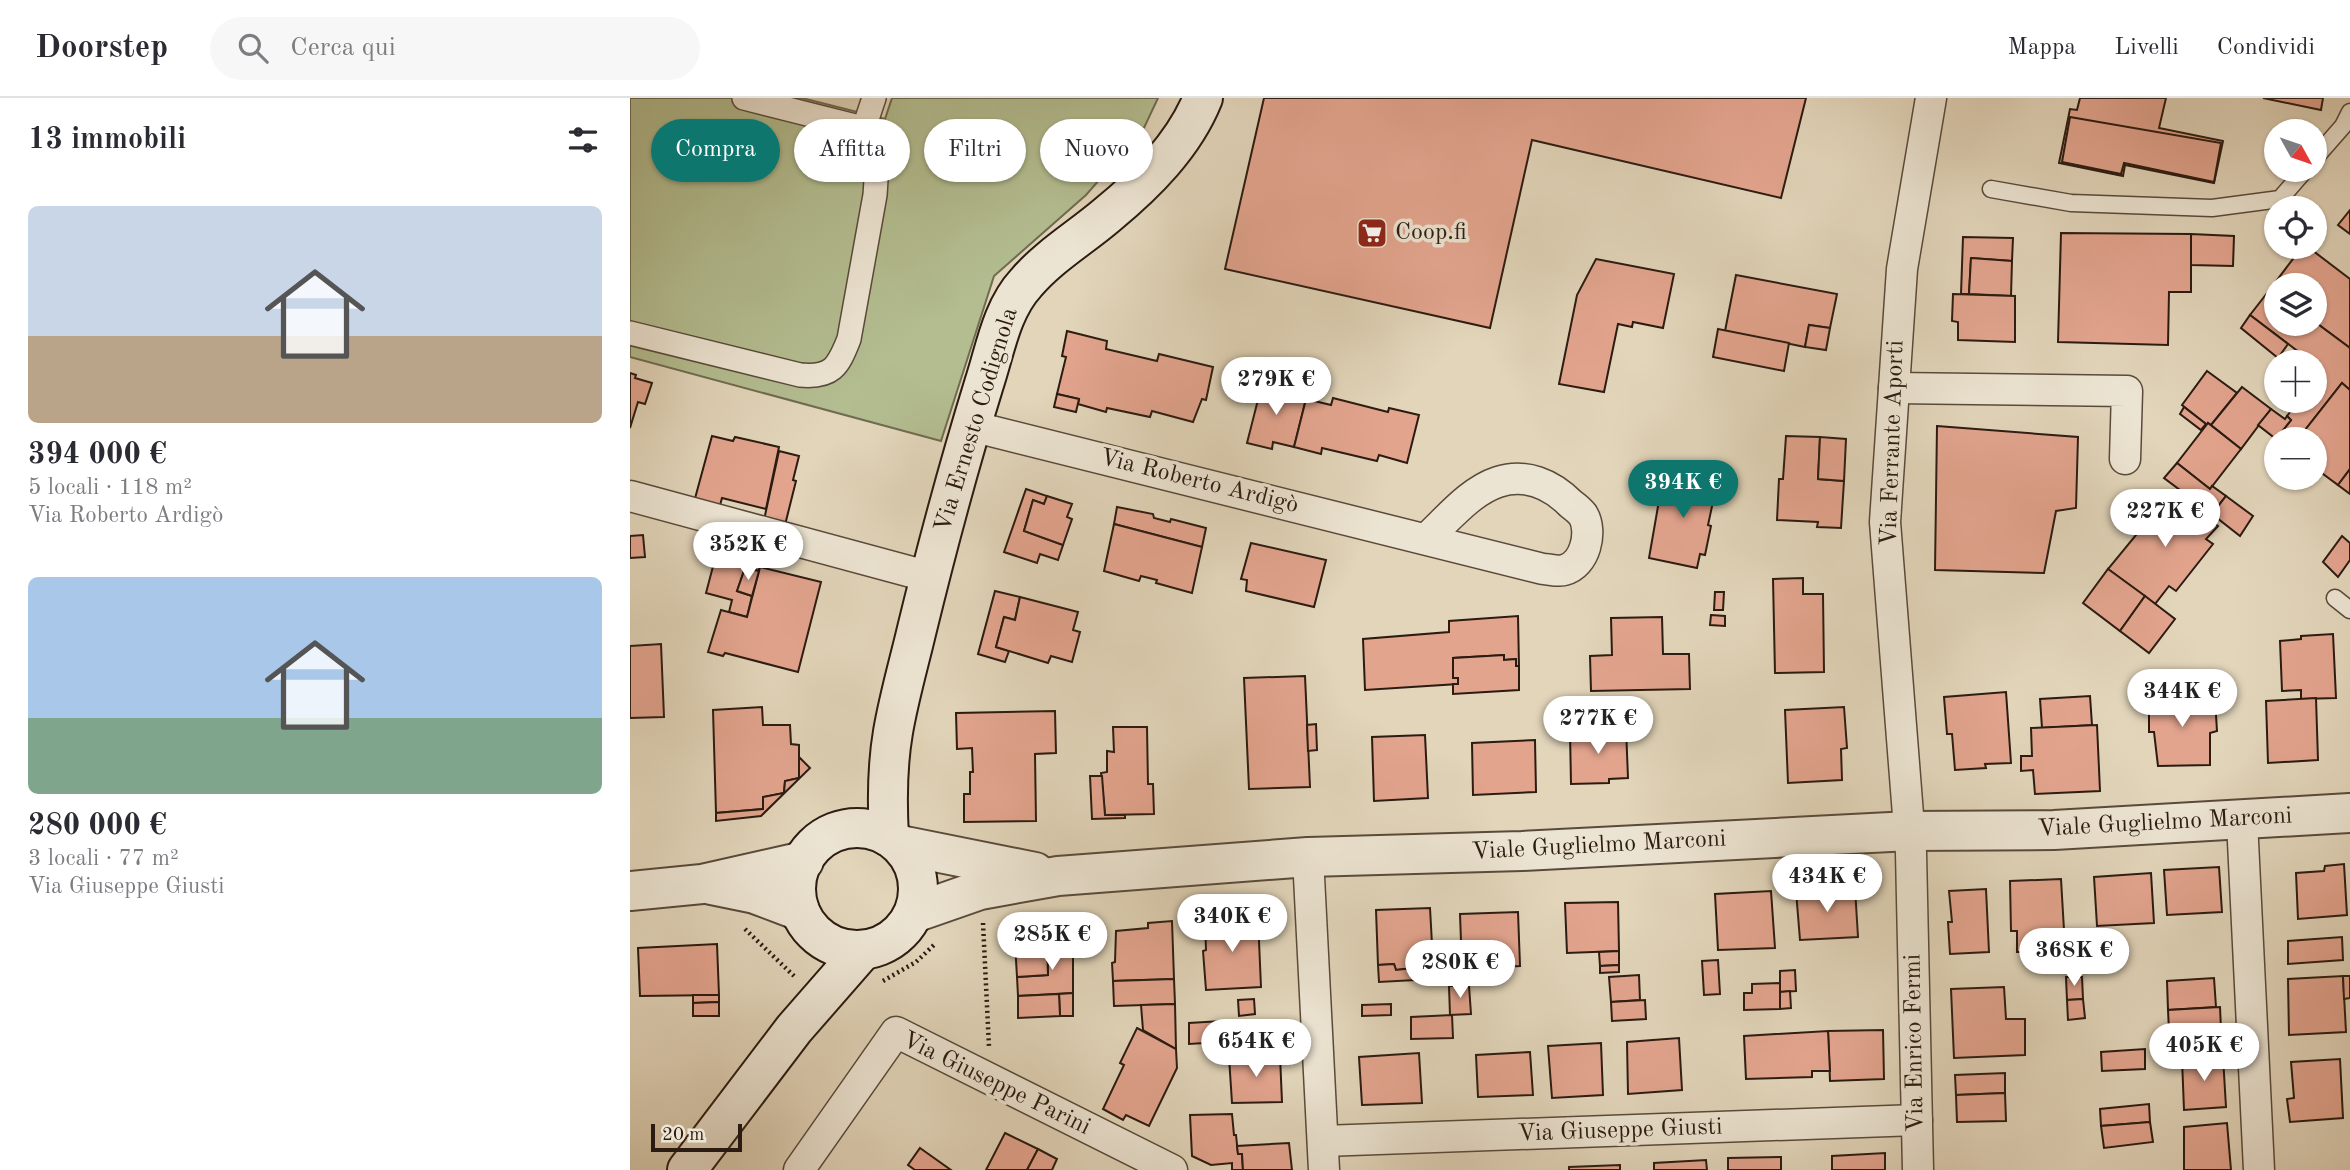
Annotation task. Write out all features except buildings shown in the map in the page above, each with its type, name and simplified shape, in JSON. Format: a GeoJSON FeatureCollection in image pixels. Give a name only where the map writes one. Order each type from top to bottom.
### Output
{"type":"FeatureCollection","features":[{"type":"Feature","properties":{"kind":"street"},"geometry":{"type":"LineString","coordinates":[[744,98],[827,119]]}},
{"type":"Feature","properties":{"kind":"street"},"geometry":{"type":"LineString","coordinates":[[867,119],[874,98]]}},
{"type":"Feature","properties":{"kind":"street","name":"Via Ernesto Codignola"},"geometry":{"type":"LineString","coordinates":[[895,841],[886,792],[893,731],[930,577],[971,426],[1005,316],[1013,299],[1026,282],[1149,177],[1181,140],[1194,120],[1203,98]]}},
{"type":"Feature","properties":{"kind":"street","name":"Via Ferrante Aporti"},"geometry":{"type":"LineString","coordinates":[[1910,831],[1885,522],[1902,269],[1931,98]]}},
{"type":"Feature","properties":{"kind":"street"},"geometry":{"type":"LineString","coordinates":[[630,333],[800,375],[819,377],[833,369],[843,355],[849,339],[875,182]]}},
{"type":"Feature","properties":{"kind":"street"},"geometry":{"type":"LineString","coordinates":[[1894,388],[2127,391],[2125,459]]}},
{"type":"Feature","properties":{"kind":"street","name":"Via Roberto Ardigò"},"geometry":{"type":"LineString","coordinates":[[971,426],[1543,569],[1564,571],[1574,564],[1584,550],[1589,533],[1583,515],[1562,495],[1539,482],[1522,479],[1498,482],[1479,491],[1426,539]]}},
{"type":"Feature","properties":{"kind":"street"},"geometry":{"type":"LineString","coordinates":[[630,496],[930,577]]}},
{"type":"Feature","properties":{"kind":"street","name":"Via Ernesto Codignola"},"geometry":{"type":"LineString","coordinates":[[842,830],[871,785],[893,731]]}},
{"type":"Feature","properties":{"kind":"street","name":"Viale Guglielmo Marconi"},"geometry":{"type":"LineString","coordinates":[[914,913],[980,890],[1058,876],[1308,857],[1522,851],[1910,831],[2054,831],[2350,813]]}},
{"type":"Feature","properties":{"kind":"street"},"geometry":{"type":"LineString","coordinates":[[2242,821],[2259,1170]]}},
{"type":"Feature","properties":{"kind":"street","name":"Viale Guglielmo Marconi"},"geometry":{"type":"LineString","coordinates":[[842,830],[859,828],[875,831],[895,841],[1058,876]]}},
{"type":"Feature","properties":{"kind":"street"},"geometry":{"type":"LineString","coordinates":[[794,1029],[814,960],[806,920],[796,895],[797,877],[804,861],[820,841],[842,830]]}},
{"type":"Feature","properties":{"kind":"street","name":"Via Enrico Fermi"},"geometry":{"type":"LineString","coordinates":[[1910,831],[1918,1170]]}},
{"type":"Feature","properties":{"kind":"street"},"geometry":{"type":"LineString","coordinates":[[702,884],[755,894],[806,920],[825,942],[844,949],[863,950],[894,938],[914,913],[918,895],[917,877],[911,860],[895,841]]}},
{"type":"Feature","properties":{"kind":"street"},"geometry":{"type":"LineString","coordinates":[[1308,857],[1324,1156]]}},
{"type":"Feature","properties":{"kind":"street"},"geometry":{"type":"LineString","coordinates":[[630,891],[702,884],[804,861]]}},
{"type":"Feature","properties":{"kind":"street"},"geometry":{"type":"LineString","coordinates":[[687,1170],[794,1029],[863,950]]}},
{"type":"Feature","properties":{"kind":"street","name":"Via Giuseppe Parini"},"geometry":{"type":"LineString","coordinates":[[799,1170],[896,1032],[1172,1170]]}},
{"type":"Feature","properties":{"kind":"street","name":"Via Giuseppe Giusti"},"geometry":{"type":"LineString","coordinates":[[1324,1156],[1917,1120]]}},
{"type":"Feature","properties":{"kind":"lane"},"geometry":{"type":"LineString","coordinates":[[2328,143],[2350,113]]}},
{"type":"Feature","properties":{"kind":"lane"},"geometry":{"type":"LineString","coordinates":[[1990,189],[2071,203],[2212,208],[2280,199],[2295,182]]}},
{"type":"Feature","properties":{"kind":"lane"},"geometry":{"type":"LineString","coordinates":[[2335,598],[2350,610]]}},
{"type":"Feature","properties":{"kind":"path"},"geometry":{"type":"LineString","coordinates":[[983,922],[990,1079]]}},
{"type":"Feature","properties":{"kind":"path"},"geometry":{"type":"LineString","coordinates":[[743,926],[807,989]]}},
{"type":"Feature","properties":{"kind":"green space"},"geometry":{"type":"Polygon","coordinates":[[[630,98],[802,98],[885,119],[892,98],[1158,98],[1148,119],[1040,119],[1040,182],[1097,182],[994,276],[941,441],[630,357],[630,98]]]}},
{"type":"Feature","properties":{"kind":"place","name":"Coop.fi"},"geometry":{"type":"Point","coordinates":[1372,233]}}]}
